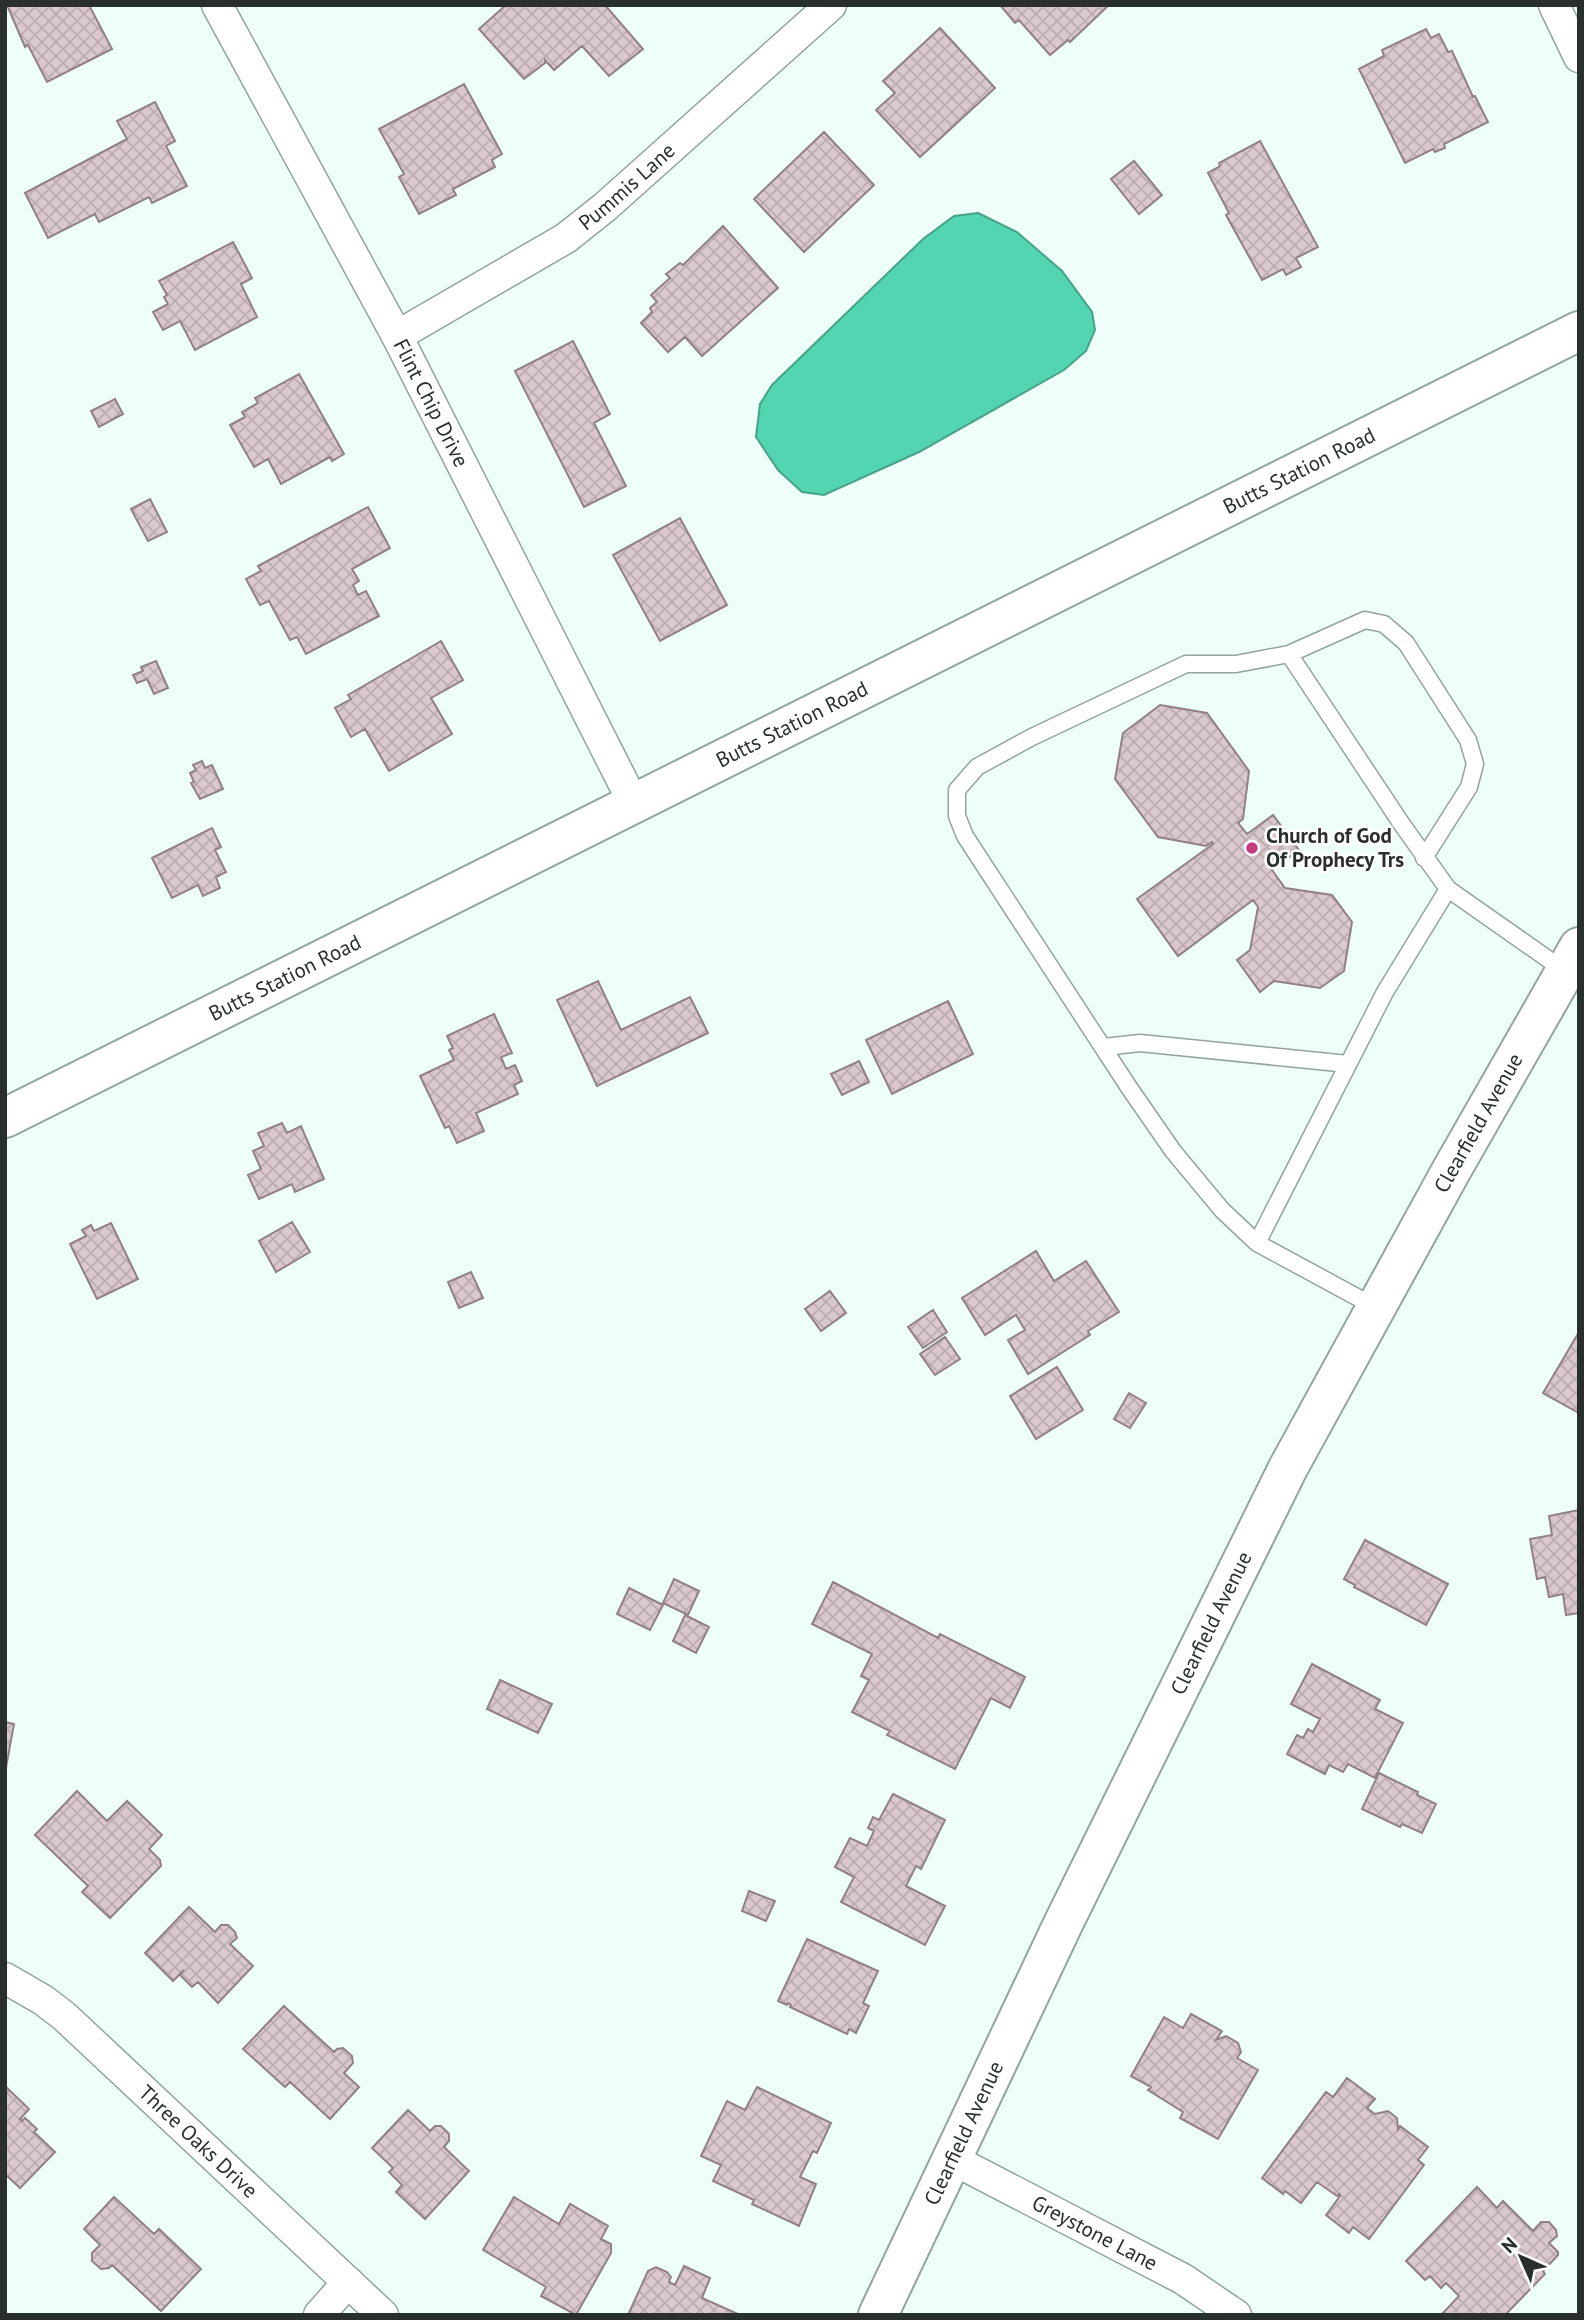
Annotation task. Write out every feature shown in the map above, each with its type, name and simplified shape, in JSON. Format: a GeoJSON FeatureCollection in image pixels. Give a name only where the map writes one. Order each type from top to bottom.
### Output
{"type":"FeatureCollection","features":[{"type":"Feature","properties":{"kind":"main road","name":"Butts Station Road"},"geometry":{"type":"LineString","coordinates":[[5,1118],[1579,331]]}},
{"type":"Feature","properties":{"kind":"main road","name":"Clearfield Avenue"},"geometry":{"type":"LineString","coordinates":[[878,2315],[1063,1924],[1288,1468],[1574,966]]}},
{"type":"Feature","properties":{"kind":"street","name":"Flint Chip Drive"},"geometry":{"type":"LineString","coordinates":[[217,5],[397,336],[634,804]]}},
{"type":"Feature","properties":{"kind":"street","name":"Pummis Lane"},"geometry":{"type":"LineString","coordinates":[[397,336],[566,237],[605,207],[831,5]]}},
{"type":"Feature","properties":{"kind":"street"},"geometry":{"type":"LineString","coordinates":[[1554,5],[1579,57]]}},
{"type":"Feature","properties":{"kind":"street","name":"Three Oaks Drive"},"geometry":{"type":"LineString","coordinates":[[5,1978],[64,2016],[383,2315]]}},
{"type":"Feature","properties":{"kind":"street","name":"Greystone Lane"},"geometry":{"type":"LineString","coordinates":[[950,2158],[1183,2279],[1236,2315]]}},
{"type":"Feature","properties":{"kind":"street"},"geometry":{"type":"LineString","coordinates":[[318,2315],[348,2282]]}},
{"type":"Feature","properties":{"kind":"lane"},"geometry":{"type":"LineString","coordinates":[[1377,1308],[1257,1243],[1222,1210],[1173,1151],[965,836],[957,816],[957,790],[977,767],[1032,737],[1186,664],[1236,664],[1289,654],[1365,620],[1384,624],[1406,643],[1468,740],[1475,764],[1469,787],[1424,858]]}},
{"type":"Feature","properties":{"kind":"lane"},"geometry":{"type":"LineString","coordinates":[[1289,654],[1424,858],[1448,889],[1574,966]]}},
{"type":"Feature","properties":{"kind":"lane"},"geometry":{"type":"LineString","coordinates":[[1257,1243],[1385,992],[1448,889]]}},
{"type":"Feature","properties":{"kind":"lane"},"geometry":{"type":"LineString","coordinates":[[1104,1047],[1140,1044],[1348,1064]]}},
{"type":"Feature","properties":{"kind":"shaded area"},"geometry":{"type":"Polygon","coordinates":[[[978,213],[1017,232],[1062,271],[1092,312],[1095,330],[1086,351],[1064,370],[919,452],[824,495],[802,492],[778,470],[756,437],[760,404],[772,385],[923,239],[954,216],[978,213]]]}},
{"type":"Feature","properties":{"kind":"building"},"geometry":{"type":"Polygon","coordinates":[[[7,5],[89,5],[112,49],[47,82],[28,45],[25,47],[7,5]]]}},
{"type":"Feature","properties":{"kind":"building"},"geometry":{"type":"Polygon","coordinates":[[[506,5],[605,5],[643,49],[609,76],[582,46],[554,70],[545,60],[545,63],[524,79],[479,29],[506,5]]]}},
{"type":"Feature","properties":{"kind":"building"},"geometry":{"type":"Polygon","coordinates":[[[1000,5],[1109,5],[1070,42],[1068,40],[1050,55],[1019,20],[1015,23],[1000,5]]]}},
{"type":"Feature","properties":{"kind":"building"},"geometry":{"type":"Polygon","coordinates":[[[940,28],[995,88],[920,157],[876,110],[895,93],[883,81],[940,28]]]}},
{"type":"Feature","properties":{"kind":"building"},"geometry":{"type":"Polygon","coordinates":[[[1426,29],[1431,38],[1439,34],[1448,52],[1452,51],[1488,122],[1444,144],[1445,148],[1435,152],[1433,149],[1405,163],[1359,69],[1384,56],[1382,50],[1426,29]]]}},
{"type":"Feature","properties":{"kind":"building"},"geometry":{"type":"Polygon","coordinates":[[[464,84],[502,154],[492,160],[495,167],[453,189],[456,195],[419,214],[399,177],[404,174],[379,129],[464,84]]]}},
{"type":"Feature","properties":{"kind":"building"},"geometry":{"type":"Polygon","coordinates":[[[155,102],[175,141],[166,146],[187,186],[152,203],[149,197],[99,222],[95,214],[48,238],[25,193],[127,139],[117,121],[155,102]]]}},
{"type":"Feature","properties":{"kind":"building"},"geometry":{"type":"Polygon","coordinates":[[[824,132],[874,185],[804,252],[754,199],[824,132]]]}},
{"type":"Feature","properties":{"kind":"building"},"geometry":{"type":"Polygon","coordinates":[[[1260,141],[1318,247],[1296,258],[1301,267],[1286,275],[1283,269],[1262,280],[1226,215],[1229,213],[1208,173],[1220,166],[1219,163],[1260,141]]]}},
{"type":"Feature","properties":{"kind":"building"},"geometry":{"type":"Polygon","coordinates":[[[1134,161],[1162,195],[1139,214],[1111,179],[1134,161]]]}},
{"type":"Feature","properties":{"kind":"building"},"geometry":{"type":"Polygon","coordinates":[[[723,226],[778,288],[702,356],[685,337],[668,352],[641,323],[657,302],[651,295],[670,278],[666,274],[680,263],[683,265],[723,226]]]}},
{"type":"Feature","properties":{"kind":"building"},"geometry":{"type":"Polygon","coordinates":[[[233,242],[252,278],[241,284],[257,317],[195,350],[180,321],[163,330],[153,312],[168,304],[164,297],[167,295],[159,281],[233,242]]]}},
{"type":"Feature","properties":{"kind":"building"},"geometry":{"type":"Polygon","coordinates":[[[573,341],[610,414],[594,423],[626,486],[584,507],[515,371],[573,341]]]}},
{"type":"Feature","properties":{"kind":"building"},"geometry":{"type":"Polygon","coordinates":[[[299,374],[344,454],[332,461],[330,457],[281,484],[268,459],[254,467],[230,425],[245,417],[242,412],[258,403],[255,398],[299,374]]]}},
{"type":"Feature","properties":{"kind":"building"},"geometry":{"type":"Polygon","coordinates":[[[115,399],[123,414],[99,427],[91,411],[115,399]]]}},
{"type":"Feature","properties":{"kind":"building"},"geometry":{"type":"Polygon","coordinates":[[[150,499],[167,532],[148,541],[131,509],[150,499]]]}},
{"type":"Feature","properties":{"kind":"building"},"geometry":{"type":"Polygon","coordinates":[[[368,507],[390,548],[352,569],[359,581],[353,585],[358,595],[366,591],[379,616],[306,654],[297,637],[290,640],[269,601],[260,605],[246,579],[261,571],[258,566],[368,507]]]}},
{"type":"Feature","properties":{"kind":"building"},"geometry":{"type":"Polygon","coordinates":[[[680,518],[727,605],[660,641],[613,555],[680,518]]]}},
{"type":"Feature","properties":{"kind":"building"},"geometry":{"type":"Polygon","coordinates":[[[441,641],[463,680],[431,698],[452,734],[389,771],[365,729],[351,737],[335,708],[351,699],[348,695],[441,641]]]}},
{"type":"Feature","properties":{"kind":"building"},"geometry":{"type":"Polygon","coordinates":[[[156,661],[168,688],[154,694],[147,679],[137,683],[133,675],[143,671],[141,667],[156,661]]]}},
{"type":"Feature","properties":{"kind":"building","name":"Church of God Of Prophecy Trs"},"geometry":{"type":"Polygon","coordinates":[[[1160,705],[1207,713],[1249,771],[1243,819],[1238,823],[1247,834],[1273,815],[1299,850],[1272,870],[1285,888],[1332,895],[1352,922],[1344,971],[1320,988],[1274,981],[1260,992],[1237,960],[1250,950],[1258,907],[1253,900],[1178,956],[1137,899],[1213,844],[1212,842],[1206,846],[1158,837],[1115,779],[1123,733],[1160,705]]]}},
{"type":"Feature","properties":{"kind":"building"},"geometry":{"type":"Polygon","coordinates":[[[202,761],[205,768],[212,765],[223,789],[200,799],[191,783],[194,782],[190,773],[196,770],[193,765],[202,761]]]}},
{"type":"Feature","properties":{"kind":"building"},"geometry":{"type":"Polygon","coordinates":[[[212,828],[221,847],[215,850],[226,872],[216,877],[220,888],[203,896],[198,885],[172,898],[152,858],[212,828]]]}},
{"type":"Feature","properties":{"kind":"building"},"geometry":{"type":"Polygon","coordinates":[[[598,981],[621,1030],[690,997],[708,1033],[597,1086],[557,1000],[598,981]]]}},
{"type":"Feature","properties":{"kind":"building"},"geometry":{"type":"Polygon","coordinates":[[[948,1001],[973,1054],[892,1094],[866,1040],[948,1001]]]}},
{"type":"Feature","properties":{"kind":"building"},"geometry":{"type":"Polygon","coordinates":[[[494,1014],[512,1053],[501,1057],[506,1069],[515,1065],[522,1081],[514,1085],[518,1094],[476,1113],[484,1131],[457,1143],[449,1126],[445,1128],[420,1076],[454,1060],[449,1050],[453,1048],[447,1036],[494,1014]]]}},
{"type":"Feature","properties":{"kind":"building"},"geometry":{"type":"Polygon","coordinates":[[[859,1061],[869,1082],[842,1095],[831,1074],[859,1061]]]}},
{"type":"Feature","properties":{"kind":"building"},"geometry":{"type":"Polygon","coordinates":[[[282,1123],[287,1133],[301,1126],[324,1179],[295,1192],[292,1184],[259,1199],[248,1175],[261,1169],[253,1151],[264,1146],[258,1133],[282,1123]]]}},
{"type":"Feature","properties":{"kind":"building"},"geometry":{"type":"Polygon","coordinates":[[[292,1222],[310,1252],[276,1272],[259,1241],[292,1222]]]}},
{"type":"Feature","properties":{"kind":"building"},"geometry":{"type":"Polygon","coordinates":[[[111,1223],[138,1279],[97,1299],[70,1244],[86,1236],[82,1230],[91,1225],[94,1231],[111,1223]]]}},
{"type":"Feature","properties":{"kind":"building"},"geometry":{"type":"Polygon","coordinates":[[[1036,1251],[1054,1281],[1086,1261],[1119,1312],[1088,1331],[1090,1335],[1028,1374],[1008,1340],[1025,1330],[1016,1315],[985,1335],[962,1298],[1036,1251]]]}},
{"type":"Feature","properties":{"kind":"building"},"geometry":{"type":"Polygon","coordinates":[[[471,1272],[483,1298],[459,1308],[448,1282],[471,1272]]]}},
{"type":"Feature","properties":{"kind":"building"},"geometry":{"type":"Polygon","coordinates":[[[830,1291],[846,1313],[821,1331],[805,1309],[830,1291]]]}},
{"type":"Feature","properties":{"kind":"building"},"geometry":{"type":"Polygon","coordinates":[[[933,1310],[947,1332],[923,1348],[908,1327],[933,1310]]]}},
{"type":"Feature","properties":{"kind":"building"},"geometry":{"type":"Polygon","coordinates":[[[1579,1332],[1579,1413],[1543,1393],[1579,1332]]]}},
{"type":"Feature","properties":{"kind":"building"},"geometry":{"type":"Polygon","coordinates":[[[945,1337],[960,1359],[935,1375],[920,1354],[945,1337]]]}},
{"type":"Feature","properties":{"kind":"building"},"geometry":{"type":"Polygon","coordinates":[[[1057,1367],[1083,1410],[1036,1439],[1010,1396],[1057,1367]]]}},
{"type":"Feature","properties":{"kind":"building"},"geometry":{"type":"Polygon","coordinates":[[[1129,1393],[1146,1403],[1130,1428],[1114,1419],[1129,1393]]]}},
{"type":"Feature","properties":{"kind":"building"},"geometry":{"type":"Polygon","coordinates":[[[1579,1510],[1579,1613],[1566,1615],[1563,1594],[1549,1597],[1545,1577],[1537,1579],[1530,1539],[1552,1535],[1549,1516],[1579,1510]]]}},
{"type":"Feature","properties":{"kind":"building"},"geometry":{"type":"Polygon","coordinates":[[[1365,1540],[1448,1584],[1426,1625],[1344,1579],[1365,1540]]]}},
{"type":"Feature","properties":{"kind":"building"},"geometry":{"type":"Polygon","coordinates":[[[674,1579],[699,1591],[688,1615],[663,1603],[674,1579]]]}},
{"type":"Feature","properties":{"kind":"building"},"geometry":{"type":"Polygon","coordinates":[[[833,1582],[938,1638],[940,1634],[1025,1677],[1010,1708],[991,1698],[955,1769],[887,1735],[890,1731],[852,1712],[869,1680],[861,1676],[872,1654],[812,1624],[833,1582]]]}},
{"type":"Feature","properties":{"kind":"building"},"geometry":{"type":"Polygon","coordinates":[[[629,1588],[663,1605],[650,1630],[617,1614],[629,1588]]]}},
{"type":"Feature","properties":{"kind":"building"},"geometry":{"type":"Polygon","coordinates":[[[685,1615],[709,1627],[696,1653],[673,1641],[685,1615]]]}},
{"type":"Feature","properties":{"kind":"building"},"geometry":{"type":"Polygon","coordinates":[[[1312,1664],[1380,1700],[1375,1709],[1403,1723],[1375,1778],[1348,1764],[1343,1772],[1329,1765],[1325,1774],[1287,1754],[1297,1735],[1303,1738],[1308,1729],[1313,1732],[1320,1719],[1291,1704],[1312,1664]]]}},
{"type":"Feature","properties":{"kind":"building"},"geometry":{"type":"Polygon","coordinates":[[[500,1680],[552,1704],[538,1733],[487,1709],[500,1680]]]}},
{"type":"Feature","properties":{"kind":"building"},"geometry":{"type":"Polygon","coordinates":[[[5,1722],[14,1724],[5,1773],[5,1722]]]}},
{"type":"Feature","properties":{"kind":"building"},"geometry":{"type":"Polygon","coordinates":[[[1379,1773],[1436,1804],[1422,1833],[1402,1824],[1400,1827],[1362,1809],[1379,1773]]]}},
{"type":"Feature","properties":{"kind":"building"},"geometry":{"type":"Polygon","coordinates":[[[77,1791],[107,1821],[127,1801],[162,1835],[149,1849],[160,1860],[161,1866],[110,1918],[82,1892],[88,1886],[35,1835],[77,1791]]]}},
{"type":"Feature","properties":{"kind":"building"},"geometry":{"type":"Polygon","coordinates":[[[893,1794],[945,1820],[921,1869],[916,1866],[906,1886],[945,1906],[925,1945],[841,1902],[854,1877],[835,1867],[850,1838],[867,1846],[874,1831],[868,1828],[873,1817],[879,1820],[893,1794]]]}},
{"type":"Feature","properties":{"kind":"building"},"geometry":{"type":"Polygon","coordinates":[[[749,1891],[775,1901],[766,1921],[742,1911],[749,1891]]]}},
{"type":"Feature","properties":{"kind":"building"},"geometry":{"type":"Polygon","coordinates":[[[189,1907],[215,1932],[221,1925],[228,1925],[237,1938],[230,1944],[253,1966],[218,2003],[198,1982],[192,1987],[180,1975],[184,1970],[173,1981],[145,1953],[189,1907]]]}},
{"type":"Feature","properties":{"kind":"building"},"geometry":{"type":"Polygon","coordinates":[[[807,1939],[878,1971],[863,2003],[869,2006],[856,2033],[849,2029],[847,2034],[790,2007],[788,2003],[787,2005],[778,2001],[807,1939]]]}},
{"type":"Feature","properties":{"kind":"building"},"geometry":{"type":"Polygon","coordinates":[[[284,2006],[334,2052],[343,2048],[352,2056],[353,2063],[344,2073],[359,2087],[330,2119],[290,2082],[285,2087],[243,2049],[284,2006]]]}},
{"type":"Feature","properties":{"kind":"building"},"geometry":{"type":"Polygon","coordinates":[[[1191,2014],[1222,2031],[1216,2040],[1226,2036],[1238,2043],[1241,2052],[1237,2058],[1258,2070],[1218,2139],[1180,2118],[1183,2112],[1148,2090],[1151,2087],[1131,2076],[1164,2017],[1183,2028],[1191,2014]]]}},
{"type":"Feature","properties":{"kind":"building"},"geometry":{"type":"Polygon","coordinates":[[[1347,2078],[1375,2099],[1367,2108],[1375,2114],[1388,2111],[1397,2118],[1398,2129],[1400,2126],[1428,2147],[1418,2160],[1424,2165],[1369,2239],[1353,2227],[1349,2233],[1326,2215],[1339,2194],[1337,2196],[1317,2182],[1301,2203],[1285,2191],[1283,2194],[1262,2178],[1326,2092],[1333,2097],[1347,2078]]]}},
{"type":"Feature","properties":{"kind":"building"},"geometry":{"type":"Polygon","coordinates":[[[5,2086],[29,2109],[20,2119],[22,2121],[25,2118],[37,2129],[34,2132],[55,2152],[20,2188],[5,2174],[5,2086]]]}},
{"type":"Feature","properties":{"kind":"building"},"geometry":{"type":"Polygon","coordinates":[[[757,2087],[831,2123],[817,2153],[813,2151],[800,2177],[816,2184],[799,2226],[752,2204],[754,2200],[713,2181],[721,2165],[701,2156],[727,2101],[745,2110],[757,2087]]]}},
{"type":"Feature","properties":{"kind":"building"},"geometry":{"type":"Polygon","coordinates":[[[408,2110],[430,2131],[435,2126],[441,2126],[449,2134],[449,2141],[444,2147],[469,2171],[425,2219],[396,2192],[402,2185],[389,2172],[393,2168],[372,2148],[408,2110]]]}},
{"type":"Feature","properties":{"kind":"building"},"geometry":{"type":"Polygon","coordinates":[[[1477,2187],[1497,2208],[1503,2201],[1533,2231],[1541,2222],[1549,2222],[1556,2230],[1557,2236],[1549,2243],[1558,2255],[1543,2271],[1545,2274],[1505,2315],[1441,2315],[1459,2296],[1446,2283],[1441,2288],[1430,2276],[1425,2280],[1406,2261],[1477,2187]]]}},
{"type":"Feature","properties":{"kind":"building"},"geometry":{"type":"Polygon","coordinates":[[[114,2197],[154,2234],[159,2229],[201,2269],[161,2311],[112,2265],[101,2269],[92,2261],[92,2253],[100,2245],[84,2229],[114,2197]]]}},
{"type":"Feature","properties":{"kind":"building"},"geometry":{"type":"Polygon","coordinates":[[[514,2197],[559,2224],[570,2204],[608,2226],[601,2239],[611,2244],[611,2253],[576,2315],[541,2296],[546,2287],[483,2250],[514,2197]]]}},
{"type":"Feature","properties":{"kind":"building"},"geometry":{"type":"Polygon","coordinates":[[[684,2266],[710,2278],[702,2298],[740,2315],[628,2315],[648,2271],[656,2267],[667,2272],[671,2277],[669,2282],[675,2285],[684,2266]]]}},
{"type":"Feature","properties":{"kind":"place","name":"Church of God Of Prophecy Trs"},"geometry":{"type":"Point","coordinates":[1252,848]}}]}
